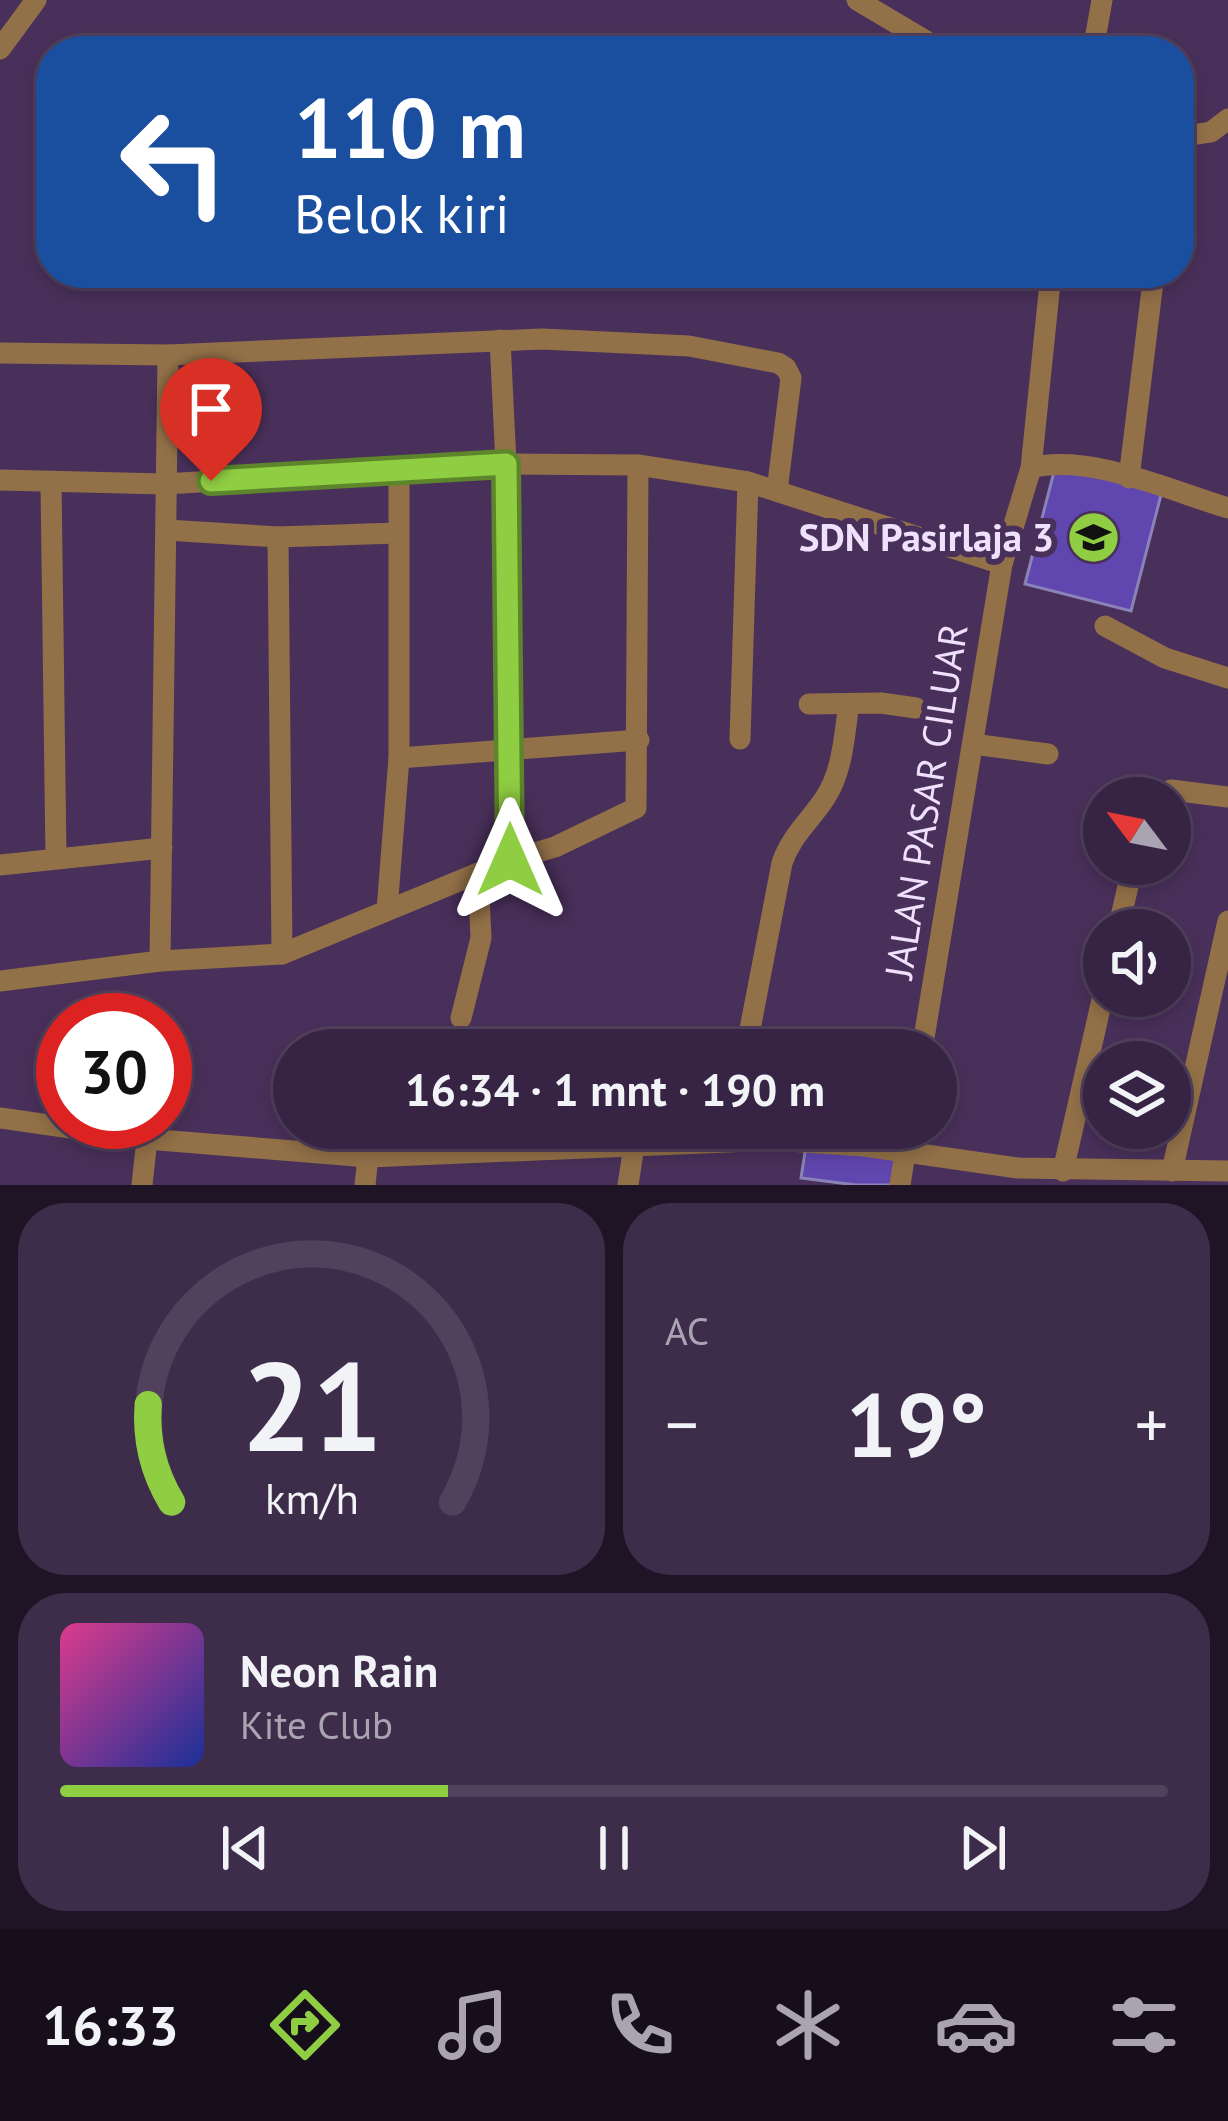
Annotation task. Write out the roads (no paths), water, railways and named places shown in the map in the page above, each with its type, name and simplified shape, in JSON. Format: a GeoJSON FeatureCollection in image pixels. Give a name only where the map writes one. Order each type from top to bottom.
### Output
{"type":"FeatureCollection","features":[{"type":"Feature","properties":{"kind":"street"},"geometry":{"type":"LineString","coordinates":[[0,49],[36,0]]}},
{"type":"Feature","properties":{"kind":"street"},"geometry":{"type":"LineString","coordinates":[[857,0],[918,36]]}},
{"type":"Feature","properties":{"kind":"street"},"geometry":{"type":"LineString","coordinates":[[1096,36],[1102,0]]}},
{"type":"Feature","properties":{"kind":"street"},"geometry":{"type":"LineString","coordinates":[[1194,135],[1210,132],[1228,119]]}},
{"type":"Feature","properties":{"kind":"street","name":"JALAN PASAR CILUAR"},"geometry":{"type":"LineString","coordinates":[[926,1029],[1002,564],[1031,468],[1049,288]]}},
{"type":"Feature","properties":{"kind":"street"},"geometry":{"type":"LineString","coordinates":[[1130,478],[1152,288]]}},
{"type":"Feature","properties":{"kind":"street"},"geometry":{"type":"LineString","coordinates":[[500,340],[506,464],[510,860]]}},
{"type":"Feature","properties":{"kind":"street"},"geometry":{"type":"LineString","coordinates":[[0,353],[168,355],[500,340],[689,346],[787,368],[790,378],[777,491]]}},
{"type":"Feature","properties":{"kind":"street"},"geometry":{"type":"LineString","coordinates":[[160,961],[168,355]]}},
{"type":"Feature","properties":{"kind":"street"},"geometry":{"type":"LineString","coordinates":[[1031,468],[1057,461],[1228,508]]}},
{"type":"Feature","properties":{"kind":"street"},"geometry":{"type":"LineString","coordinates":[[0,480],[164,484],[506,464],[638,465],[748,482],[1002,564]]}},
{"type":"Feature","properties":{"kind":"street"},"geometry":{"type":"LineString","coordinates":[[0,981],[160,961],[282,954],[510,860],[555,848],[636,808],[638,465]]}},
{"type":"Feature","properties":{"kind":"street"},"geometry":{"type":"LineString","coordinates":[[387,910],[399,758],[399,472]]}},
{"type":"Feature","properties":{"kind":"street"},"geometry":{"type":"LineString","coordinates":[[740,739],[748,482]]}},
{"type":"Feature","properties":{"kind":"street"},"geometry":{"type":"LineString","coordinates":[[51,483],[56,858]]}},
{"type":"Feature","properties":{"kind":"street"},"geometry":{"type":"LineString","coordinates":[[167,530],[278,537],[398,533]]}},
{"type":"Feature","properties":{"kind":"street"},"geometry":{"type":"LineString","coordinates":[[278,537],[282,954]]}},
{"type":"Feature","properties":{"kind":"street"},"geometry":{"type":"LineString","coordinates":[[1105,626],[1165,658],[1228,678]]}},
{"type":"Feature","properties":{"kind":"street"},"geometry":{"type":"LineString","coordinates":[[809,704],[916,708]]}},
{"type":"Feature","properties":{"kind":"street"},"geometry":{"type":"LineString","coordinates":[[750,1029],[782,863],[793,836],[828,794],[839,768],[849,704]]}},
{"type":"Feature","properties":{"kind":"street"},"geometry":{"type":"LineString","coordinates":[[399,758],[639,740]]}},
{"type":"Feature","properties":{"kind":"street"},"geometry":{"type":"LineString","coordinates":[[973,744],[1048,754]]}},
{"type":"Feature","properties":{"kind":"street"},"geometry":{"type":"LineString","coordinates":[[1191,792],[1228,797]]}},
{"type":"Feature","properties":{"kind":"street"},"geometry":{"type":"LineString","coordinates":[[0,865],[162,848]]}},
{"type":"Feature","properties":{"kind":"street"},"geometry":{"type":"LineString","coordinates":[[461,1018],[481,938],[478,873]]}},
{"type":"Feature","properties":{"kind":"street"},"geometry":{"type":"LineString","coordinates":[[1172,1172],[1228,921]]}},
{"type":"Feature","properties":{"kind":"street"},"geometry":{"type":"LineString","coordinates":[[1064,1171],[1098,1017]]}},
{"type":"Feature","properties":{"kind":"street"},"geometry":{"type":"LineString","coordinates":[[0,1118],[36,1123]]}},
{"type":"Feature","properties":{"kind":"street"},"geometry":{"type":"LineString","coordinates":[[192,1143],[368,1157],[490,1149]]}},
{"type":"Feature","properties":{"kind":"street"},"geometry":{"type":"LineString","coordinates":[[142,1185],[146,1149]]}},
{"type":"Feature","properties":{"kind":"street"},"geometry":{"type":"LineString","coordinates":[[628,1149],[628,1185]]}},
{"type":"Feature","properties":{"kind":"street"},"geometry":{"type":"LineString","coordinates":[[879,1149],[1017,1177],[1064,1171],[1228,1171]]}},
{"type":"Feature","properties":{"kind":"street"},"geometry":{"type":"LineString","coordinates":[[900,1185],[906,1149]]}},
{"type":"Feature","properties":{"kind":"street"},"geometry":{"type":"LineString","coordinates":[[365,1185],[368,1157]]}},
{"type":"Feature","properties":{"kind":"place","name":"SDN Pasirlaja 3"},"geometry":{"type":"Point","coordinates":[1093,537]}}]}
